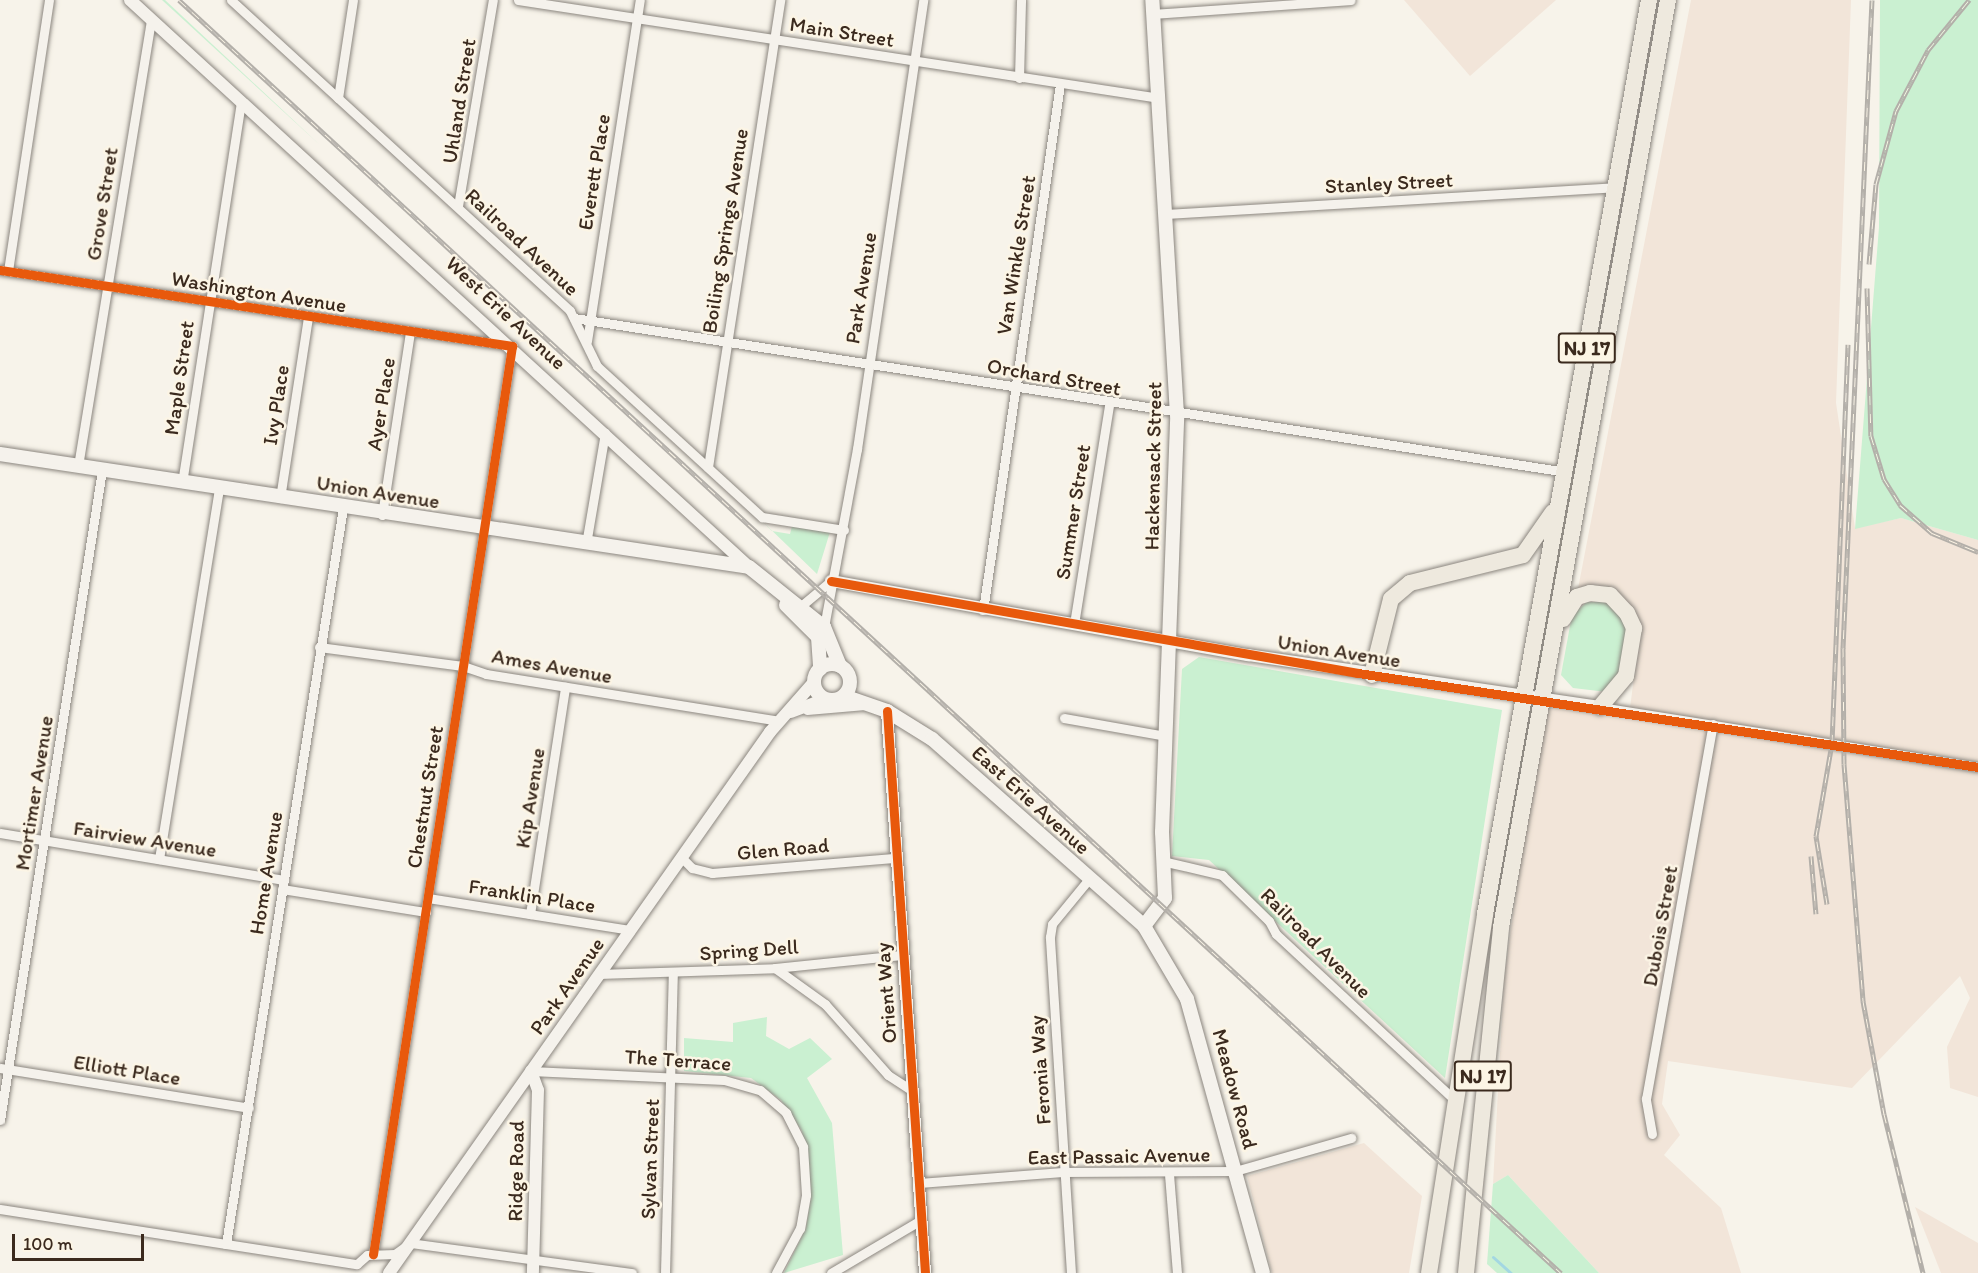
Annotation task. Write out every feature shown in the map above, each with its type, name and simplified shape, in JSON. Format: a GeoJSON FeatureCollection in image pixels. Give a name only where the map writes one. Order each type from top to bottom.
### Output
{"type":"FeatureCollection","features":[{"type":"Feature","properties":{"kind":"highway","name":"NJ 17"},"geometry":{"type":"LineString","coordinates":[[1466,1273],[1493,977],[1534,698],[1561,492],[1649,0]]}},
{"type":"Feature","properties":{"kind":"highway","name":"NJ 17"},"geometry":{"type":"LineString","coordinates":[[1429,1273],[1457,1102],[1534,698],[1553,642],[1668,0]]}},
{"type":"Feature","properties":{"kind":"highway"},"geometry":{"type":"LineString","coordinates":[[1372,675],[1391,599],[1410,583],[1523,555],[1547,527],[1561,492]]}},
{"type":"Feature","properties":{"kind":"highway"},"geometry":{"type":"LineString","coordinates":[[1553,642],[1577,597],[1610,595],[1628,613],[1634,628],[1626,676],[1600,707]]}},
{"type":"Feature","properties":{"kind":"main road","name":"Hackensack Street"},"geometry":{"type":"LineString","coordinates":[[1144,926],[1165,898],[1162,861],[1177,415],[1153,7]]}},
{"type":"Feature","properties":{"kind":"main road","name":"Union Avenue"},"geometry":{"type":"LineString","coordinates":[[0,454],[382,515],[749,567]]}},
{"type":"Feature","properties":{"kind":"main road","name":"West Erie Avenue"},"geometry":{"type":"LineString","coordinates":[[749,567],[801,606],[821,632],[840,666],[849,677]]}},
{"type":"Feature","properties":{"kind":"main road"},"geometry":{"type":"LineString","coordinates":[[749,567],[821,632],[817,675],[825,699],[844,696],[849,677]]}},
{"type":"Feature","properties":{"kind":"main road"},"geometry":{"type":"LineString","coordinates":[[817,675],[840,666]]}},
{"type":"Feature","properties":{"kind":"main road","name":"East Erie Avenue"},"geometry":{"type":"LineString","coordinates":[[849,677],[887,711]]}},
{"type":"Feature","properties":{"kind":"main road","name":"East Erie Avenue"},"geometry":{"type":"LineString","coordinates":[[844,696],[887,711],[932,739],[1144,926]]}},
{"type":"Feature","properties":{"kind":"main road","name":"Meadow Road"},"geometry":{"type":"LineString","coordinates":[[1144,926],[1187,999],[1263,1273]]}},
{"type":"Feature","properties":{"kind":"street"},"geometry":{"type":"LineString","coordinates":[[4,271],[49,0]]}},
{"type":"Feature","properties":{"kind":"street","name":"West Erie Avenue"},"geometry":{"type":"LineString","coordinates":[[130,0],[512,346],[749,567]]}},
{"type":"Feature","properties":{"kind":"street","name":"Railroad Avenue"},"geometry":{"type":"LineString","coordinates":[[231,0],[458,206],[574,318],[597,366],[762,517],[844,530]]}},
{"type":"Feature","properties":{"kind":"street"},"geometry":{"type":"LineString","coordinates":[[338,98],[353,0]]}},
{"type":"Feature","properties":{"kind":"street","name":"Uhland Street"},"geometry":{"type":"LineString","coordinates":[[458,206],[493,0]]}},
{"type":"Feature","properties":{"kind":"street","name":"Main Street"},"geometry":{"type":"LineString","coordinates":[[518,0],[637,22],[774,40],[1160,98]]}},
{"type":"Feature","properties":{"kind":"street","name":"Everett Place"},"geometry":{"type":"LineString","coordinates":[[587,349],[588,319],[640,0]]}},
{"type":"Feature","properties":{"kind":"street","name":"Boiling Springs Avenue"},"geometry":{"type":"LineString","coordinates":[[708,467],[780,0]]}},
{"type":"Feature","properties":{"kind":"street","name":"Park Avenue"},"geometry":{"type":"LineString","coordinates":[[821,632],[844,530],[923,0]]}},
{"type":"Feature","properties":{"kind":"street"},"geometry":{"type":"LineString","coordinates":[[1019,78],[1021,0]]}},
{"type":"Feature","properties":{"kind":"street"},"geometry":{"type":"LineString","coordinates":[[1153,7],[1351,0]]}},
{"type":"Feature","properties":{"kind":"street","name":"Grove Street"},"geometry":{"type":"LineString","coordinates":[[78,466],[151,19]]}},
{"type":"Feature","properties":{"kind":"street","name":"Van Winkle Street"},"geometry":{"type":"LineString","coordinates":[[983,610],[1014,385],[1060,84]]}},
{"type":"Feature","properties":{"kind":"street","name":"Maple Street"},"geometry":{"type":"LineString","coordinates":[[182,483],[208,302],[241,101]]}},
{"type":"Feature","properties":{"kind":"street","name":"Stanley Street"},"geometry":{"type":"LineString","coordinates":[[1166,214],[1614,187]]}},
{"type":"Feature","properties":{"kind":"street","name":"Washington Avenue"},"geometry":{"type":"LineString","coordinates":[[4,271],[410,333],[512,346]]}},
{"type":"Feature","properties":{"kind":"street","name":"Ivy Place"},"geometry":{"type":"LineString","coordinates":[[280,498],[308,317]]}},
{"type":"Feature","properties":{"kind":"street","name":"Orchard Street"},"geometry":{"type":"LineString","coordinates":[[574,318],[869,363],[943,379],[1014,385],[1108,405],[1566,472]]}},
{"type":"Feature","properties":{"kind":"street","name":"Ayer Place"},"geometry":{"type":"LineString","coordinates":[[382,515],[410,333]]}},
{"type":"Feature","properties":{"kind":"street","name":"Chestnut Street"},"geometry":{"type":"LineString","coordinates":[[373,1254],[512,346]]}},
{"type":"Feature","properties":{"kind":"street","name":"Summer Street"},"geometry":{"type":"LineString","coordinates":[[1074,624],[1108,405]]}},
{"type":"Feature","properties":{"kind":"street"},"geometry":{"type":"LineString","coordinates":[[586,544],[605,433]]}},
{"type":"Feature","properties":{"kind":"street","name":"Mortimer Avenue"},"geometry":{"type":"LineString","coordinates":[[0,1120],[4,1068],[45,841],[102,470]]}},
{"type":"Feature","properties":{"kind":"street"},"geometry":{"type":"LineString","coordinates":[[159,859],[219,488]]}},
{"type":"Feature","properties":{"kind":"street","name":"Home Avenue"},"geometry":{"type":"LineString","coordinates":[[226,1244],[319,647],[343,508]]}},
{"type":"Feature","properties":{"kind":"street"},"geometry":{"type":"LineString","coordinates":[[801,606],[831,581]]}},
{"type":"Feature","properties":{"kind":"street","name":"Union Avenue"},"geometry":{"type":"LineString","coordinates":[[831,581],[983,610],[1372,675],[1713,724],[1978,767]]}},
{"type":"Feature","properties":{"kind":"street","name":"Ames Avenue"},"geometry":{"type":"LineString","coordinates":[[319,647],[463,666],[565,687],[783,718],[873,705]]}},
{"type":"Feature","properties":{"kind":"street","name":"Park Avenue"},"geometry":{"type":"LineString","coordinates":[[389,1273],[681,857],[817,675]]}},
{"type":"Feature","properties":{"kind":"street","name":"Kip Avenue"},"geometry":{"type":"LineString","coordinates":[[530,914],[565,687]]}},
{"type":"Feature","properties":{"kind":"street"},"geometry":{"type":"LineString","coordinates":[[783,718],[825,699]]}},
{"type":"Feature","properties":{"kind":"street","name":"Orient Way"},"geometry":{"type":"LineString","coordinates":[[887,711],[893,858],[925,1273]]}},
{"type":"Feature","properties":{"kind":"street"},"geometry":{"type":"LineString","coordinates":[[1064,718],[1166,736]]}},
{"type":"Feature","properties":{"kind":"street","name":"Dubois Street"},"geometry":{"type":"LineString","coordinates":[[1652,1134],[1646,1099],[1713,724]]}},
{"type":"Feature","properties":{"kind":"street","name":"Fairview Avenue"},"geometry":{"type":"LineString","coordinates":[[0,833],[159,859],[283,884]]}},
{"type":"Feature","properties":{"kind":"street","name":"Glen Road"},"geometry":{"type":"LineString","coordinates":[[681,857],[692,868],[712,873],[893,858]]}},
{"type":"Feature","properties":{"kind":"street","name":"Railroad Avenue"},"geometry":{"type":"LineString","coordinates":[[1162,861],[1222,875],[1269,921],[1276,934],[1457,1102]]}},
{"type":"Feature","properties":{"kind":"street","name":"Feronia Way"},"geometry":{"type":"LineString","coordinates":[[1071,1273],[1050,937],[1052,924],[1089,879]]}},
{"type":"Feature","properties":{"kind":"street"},"geometry":{"type":"LineString","coordinates":[[283,884],[426,912]]}},
{"type":"Feature","properties":{"kind":"street","name":"Franklin Place"},"geometry":{"type":"LineString","coordinates":[[428,898],[629,930]]}},
{"type":"Feature","properties":{"kind":"street","name":"Spring Dell"},"geometry":{"type":"LineString","coordinates":[[598,974],[775,968],[902,955]]}},
{"type":"Feature","properties":{"kind":"street"},"geometry":{"type":"LineString","coordinates":[[775,968],[825,1004],[888,1075],[911,1090]]}},
{"type":"Feature","properties":{"kind":"street","name":"Sylvan Street"},"geometry":{"type":"LineString","coordinates":[[665,1273],[673,973]]}},
{"type":"Feature","properties":{"kind":"street","name":"Elliott Place"},"geometry":{"type":"LineString","coordinates":[[4,1068],[249,1108]]}},
{"type":"Feature","properties":{"kind":"street","name":"The Terrace"},"geometry":{"type":"LineString","coordinates":[[531,1071],[670,1076],[750,1084],[795,1129],[803,1147],[806,1195],[800,1228],[776,1273]]}},
{"type":"Feature","properties":{"kind":"street","name":"Ridge Road"},"geometry":{"type":"LineString","coordinates":[[531,1071],[537,1090],[533,1273]]}},
{"type":"Feature","properties":{"kind":"street","name":"East Passaic Avenue"},"geometry":{"type":"LineString","coordinates":[[919,1183],[1063,1172],[1169,1174],[1235,1171],[1351,1138]]}},
{"type":"Feature","properties":{"kind":"street"},"geometry":{"type":"LineString","coordinates":[[1169,1174],[1177,1273]]}},
{"type":"Feature","properties":{"kind":"street"},"geometry":{"type":"LineString","coordinates":[[0,1209],[226,1244],[357,1269],[373,1254],[395,1254],[410,1243],[534,1257],[632,1273]]}},
{"type":"Feature","properties":{"kind":"street"},"geometry":{"type":"LineString","coordinates":[[831,1273],[921,1220]]}},
{"type":"Feature","properties":{"kind":"shaded area"},"geometry":{"type":"Polygon","coordinates":[[[1404,0],[1556,0],[1470,76],[1404,0]]]}},
{"type":"Feature","properties":{"kind":"shaded area"},"geometry":{"type":"Polygon","coordinates":[[[1691,0],[1851,0],[1836,403],[1855,528],[1901,518],[1978,540],[1978,1097],[1950,1088],[1947,1047],[1970,998],[1960,976],[1852,1088],[1668,1061],[1662,1104],[1680,1135],[1664,1155],[1721,1208],[1741,1273],[1599,1273],[1508,1175],[1493,1184],[1504,979],[1543,699],[1630,708],[1640,631],[1636,615],[1577,594],[1691,0]]]}},
{"type":"Feature","properties":{"kind":"shaded area"},"geometry":{"type":"Polygon","coordinates":[[[1364,1143],[1422,1196],[1409,1273],[1272,1273],[1247,1176],[1364,1143]]]}},
{"type":"Feature","properties":{"kind":"shaded area"},"geometry":{"type":"Polygon","coordinates":[[[1915,1207],[1978,1243],[1978,1273],[1941,1273],[1915,1207]]]}},
{"type":"Feature","properties":{"kind":"green space"},"geometry":{"type":"Polygon","coordinates":[[[162,0],[165,0],[321,146],[162,0]]]}},
{"type":"Feature","properties":{"kind":"green space"},"geometry":{"type":"Polygon","coordinates":[[[1880,0],[1978,0],[1978,540],[1901,518],[1855,529],[1879,227],[1880,0]]]}},
{"type":"Feature","properties":{"kind":"green space"},"geometry":{"type":"Polygon","coordinates":[[[792,526],[830,532],[817,574],[773,531],[790,534],[792,526]]]}},
{"type":"Feature","properties":{"kind":"green space"},"geometry":{"type":"Polygon","coordinates":[[[1587,602],[1607,602],[1627,623],[1620,677],[1607,692],[1573,688],[1561,675],[1572,615],[1587,602]]]}},
{"type":"Feature","properties":{"kind":"green space"},"geometry":{"type":"Polygon","coordinates":[[[1199,657],[1502,710],[1445,1078],[1209,860],[1172,856],[1182,669],[1199,657]]]}},
{"type":"Feature","properties":{"kind":"green space"},"geometry":{"type":"Polygon","coordinates":[[[767,1017],[766,1036],[789,1049],[810,1038],[832,1059],[807,1078],[832,1123],[843,1255],[784,1273],[806,1228],[811,1197],[802,1131],[781,1100],[751,1078],[684,1071],[684,1038],[733,1042],[733,1023],[767,1017]]]}},
{"type":"Feature","properties":{"kind":"green space"},"geometry":{"type":"Polygon","coordinates":[[[1508,1175],[1599,1273],[1497,1273],[1487,1264],[1493,1184],[1508,1175]]]}},
{"type":"Feature","properties":{"kind":"waterway"},"geometry":{"type":"LineString","coordinates":[[1493,1257],[1511,1273]]}},
{"type":"Feature","properties":{"kind":"railway"},"geometry":{"type":"LineString","coordinates":[[179,0],[1561,1273]]}},
{"type":"Feature","properties":{"kind":"railway"},"geometry":{"type":"LineString","coordinates":[[1872,0],[1843,648],[1844,764],[1863,1001],[1884,1114],[1923,1273]]}},
{"type":"Feature","properties":{"kind":"railway"},"geometry":{"type":"LineString","coordinates":[[1869,264],[1876,184],[1896,111],[1928,50],[1969,0]]}},
{"type":"Feature","properties":{"kind":"railway"},"geometry":{"type":"LineString","coordinates":[[1867,288],[1871,436],[1884,479],[1900,505],[1932,533],[1978,552]]}},
{"type":"Feature","properties":{"kind":"railway"},"geometry":{"type":"LineString","coordinates":[[1827,904],[1816,836],[1832,743],[1848,344]]}},
{"type":"Feature","properties":{"kind":"railway"},"geometry":{"type":"LineString","coordinates":[[1811,856],[1816,914]]}},
{"type":"Feature","properties":{"kind":"cycle path"},"geometry":{"type":"LineString","coordinates":[[0,270],[512,346],[373,1254]]}},
{"type":"Feature","properties":{"kind":"cycle path"},"geometry":{"type":"LineString","coordinates":[[831,581],[1358,673],[1978,767]]}},
{"type":"Feature","properties":{"kind":"cycle path"},"geometry":{"type":"LineString","coordinates":[[887,711],[925,1273]]}}]}
